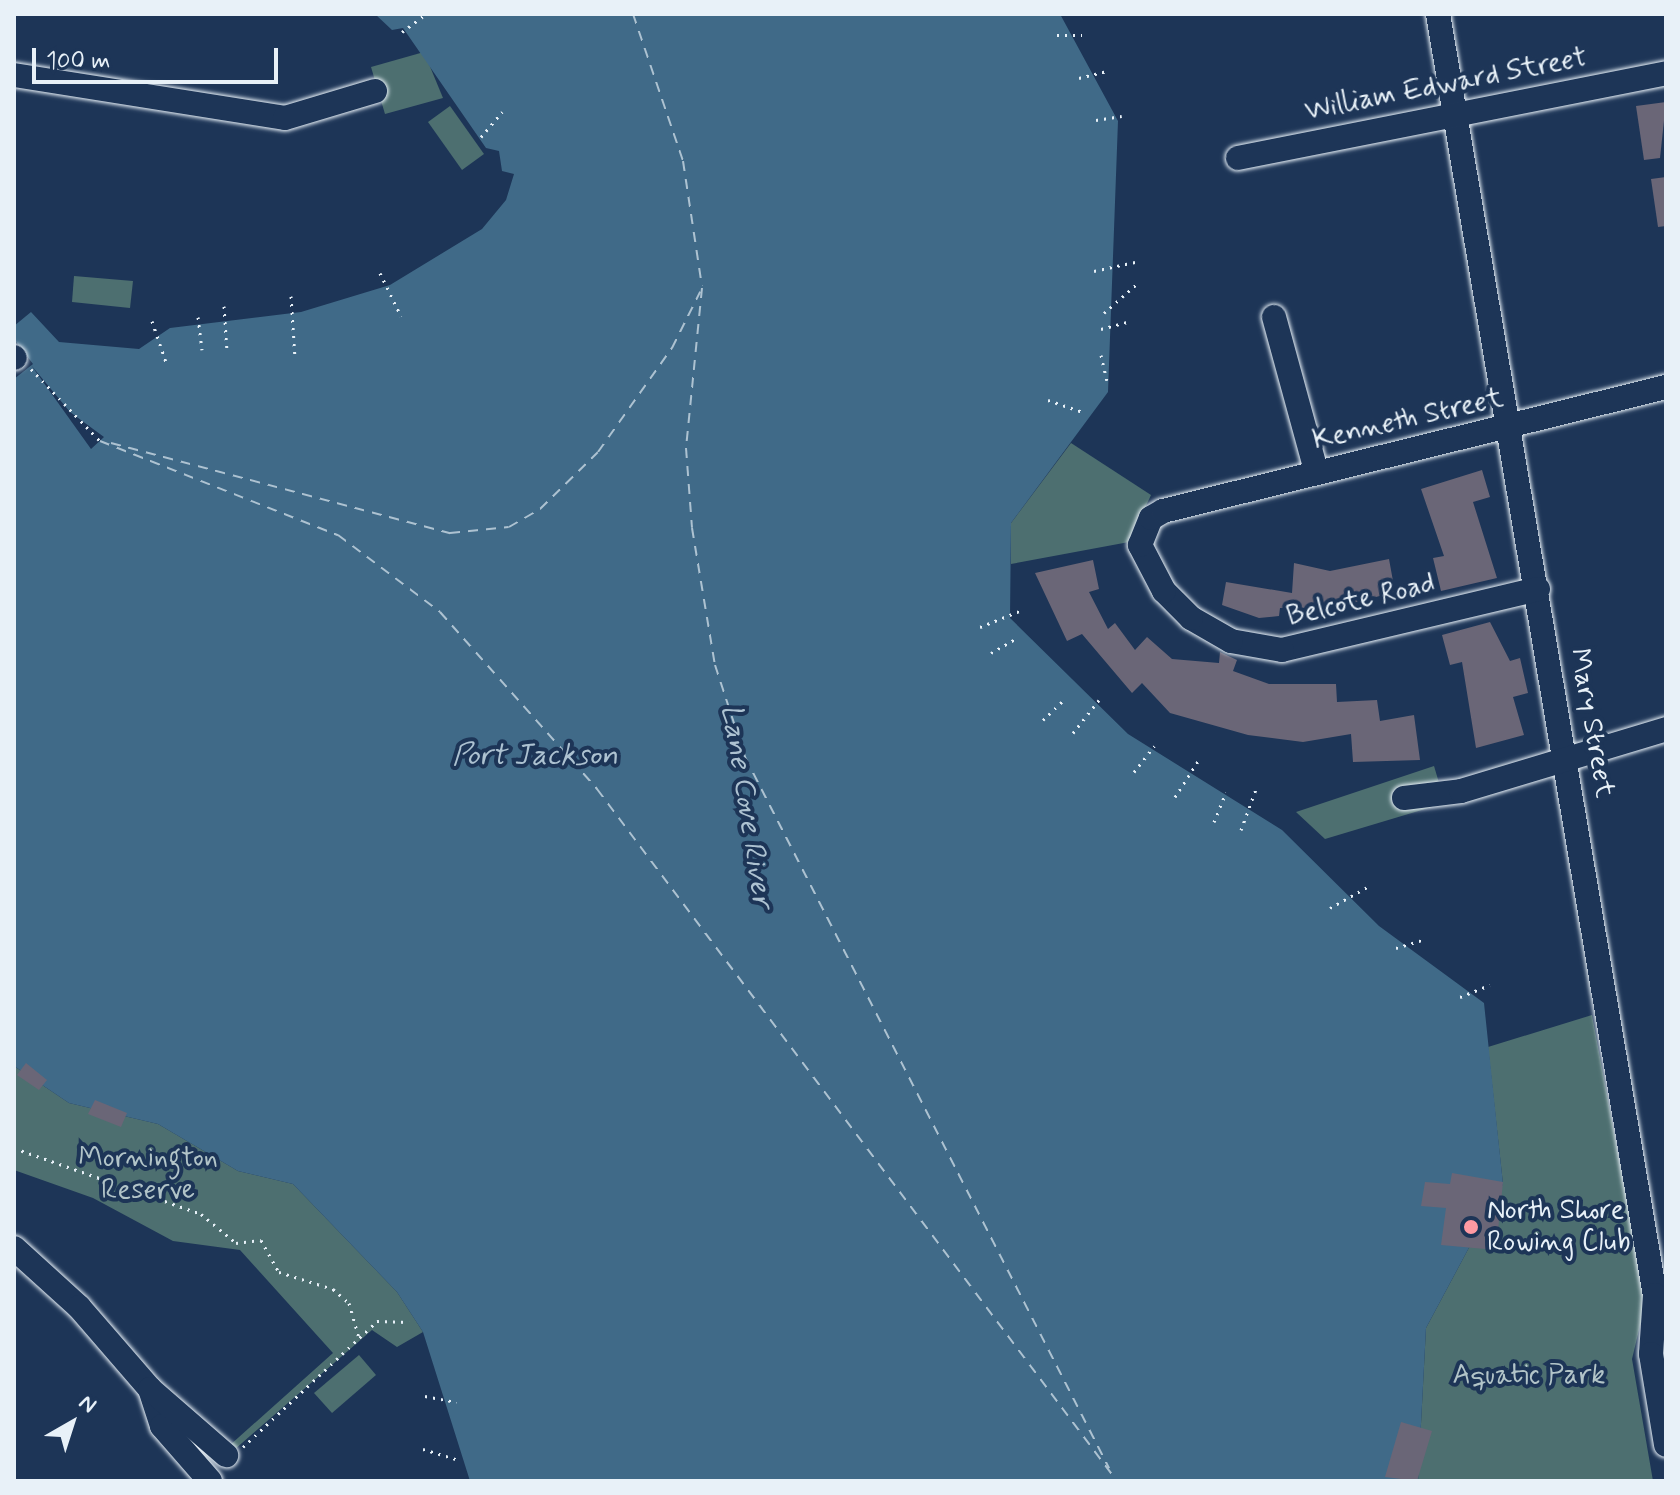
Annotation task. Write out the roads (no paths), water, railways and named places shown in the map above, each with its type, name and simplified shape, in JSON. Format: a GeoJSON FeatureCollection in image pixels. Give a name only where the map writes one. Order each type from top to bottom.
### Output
{"type":"FeatureCollection","features":[{"type":"Feature","properties":{"kind":"street","name":"Mary Street"},"geometry":{"type":"LineString","coordinates":[[1438,14],[1567,755],[1655,1295],[1651,1354],[1666,1445]]}},
{"type":"Feature","properties":{"kind":"street","name":"William Edward Street"},"geometry":{"type":"LineString","coordinates":[[1238,158],[1455,112],[1666,73]]}},
{"type":"Feature","properties":{"kind":"street"},"geometry":{"type":"LineString","coordinates":[[14,75],[285,118],[375,91]]}},
{"type":"Feature","properties":{"kind":"street"},"geometry":{"type":"LineString","coordinates":[[1274,317],[1316,471]]}},
{"type":"Feature","properties":{"kind":"street","name":"Kenneth Street"},"geometry":{"type":"LineString","coordinates":[[1163,511],[1666,387]]}},
{"type":"Feature","properties":{"kind":"street","name":"Belcote Road"},"geometry":{"type":"LineString","coordinates":[[1163,511],[1151,518],[1140,545],[1159,582],[1191,618],[1247,645],[1323,644],[1538,589]]}},
{"type":"Feature","properties":{"kind":"street"},"geometry":{"type":"LineString","coordinates":[[1404,798],[1461,791],[1567,755],[1666,729]]}},
{"type":"Feature","properties":{"kind":"street"},"geometry":{"type":"LineString","coordinates":[[14,1248],[79,1307],[150,1389],[228,1456]]}},
{"type":"Feature","properties":{"kind":"street"},"geometry":{"type":"LineString","coordinates":[[150,1389],[162,1426],[210,1481]]}},
{"type":"Feature","properties":{"kind":"water","name":"Port Jackson"},"geometry":{"type":"Polygon","coordinates":[[[375,14],[1060,14],[1118,121],[1108,392],[1011,523],[1010,618],[1128,734],[1282,830],[1379,926],[1484,1003],[1503,1184],[1426,1328],[1418,1481],[470,1481],[423,1332],[397,1292],[293,1184],[238,1171],[158,1124],[69,1103],[14,1066],[14,379],[33,364],[14,339],[14,326],[31,312],[59,342],[139,349],[170,328],[301,312],[390,285],[482,229],[506,200],[514,174],[502,171],[499,151],[486,148],[403,28],[392,30],[375,14]]]}},
{"type":"Feature","properties":{"kind":"place","name":"North Shore Rowing Club"},"geometry":{"type":"Point","coordinates":[1471,1227]}},
{"type":"Feature","properties":{"kind":"water label","name":"Lane Cove River"},"geometry":{"type":"Point","coordinates":[746,806]}},
{"type":"Feature","properties":{"kind":"park label","name":"Mornington Reserve"},"geometry":{"type":"Point","coordinates":[148,1175]}},
{"type":"Feature","properties":{"kind":"park label","name":"Aquatic Park"},"geometry":{"type":"Point","coordinates":[1529,1376]}}]}
